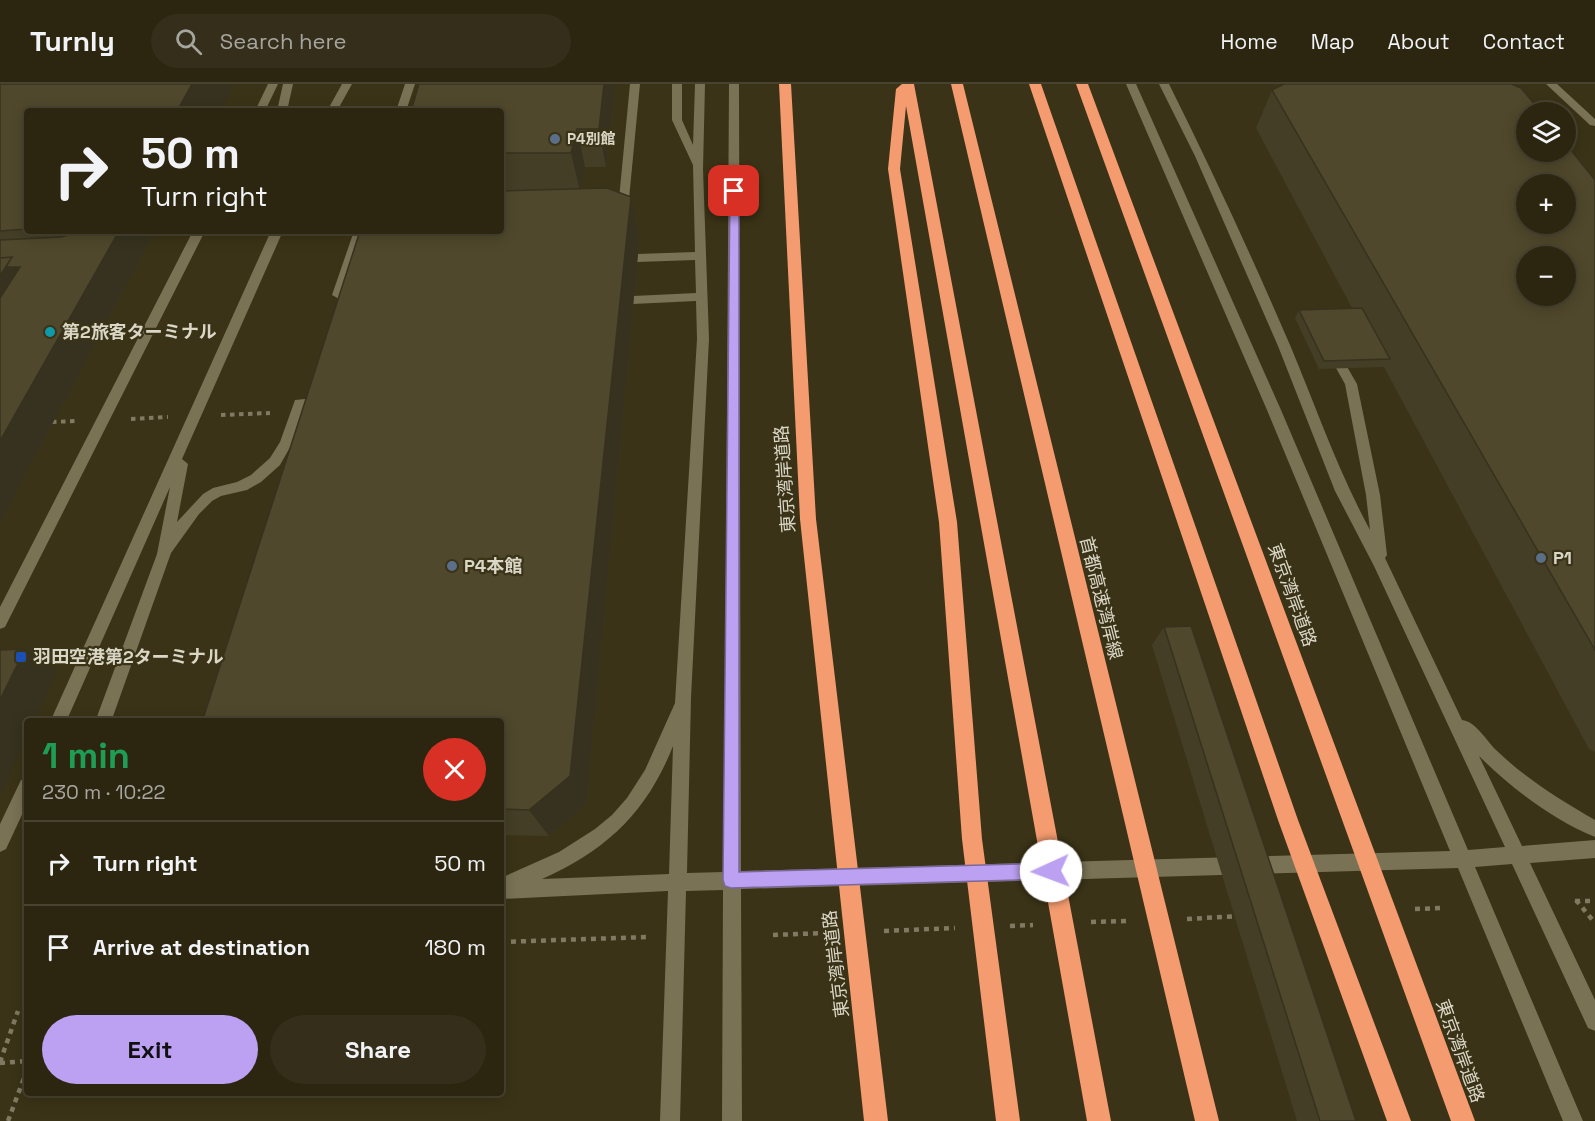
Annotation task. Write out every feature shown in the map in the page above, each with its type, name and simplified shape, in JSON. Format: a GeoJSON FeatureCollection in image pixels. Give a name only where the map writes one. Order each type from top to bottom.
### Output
{"type":"FeatureCollection","features":[{"type":"Feature","properties":{"kind":"highway","name":"東京湾岸道路"},"geometry":{"type":"LineString","coordinates":[[785,84],[808,519],[876,1121]]}},
{"type":"Feature","properties":{"kind":"highway"},"geometry":{"type":"LineString","coordinates":[[902,84],[894,169],[948,522],[972,839],[1008,1121]]}},
{"type":"Feature","properties":{"kind":"highway"},"geometry":{"type":"LineString","coordinates":[[908,84],[1099,1121]]}},
{"type":"Feature","properties":{"kind":"highway","name":"首都高速湾岸線"},"geometry":{"type":"LineString","coordinates":[[957,84],[1207,1121]]}},
{"type":"Feature","properties":{"kind":"highway"},"geometry":{"type":"LineString","coordinates":[[1035,84],[1288,820],[1399,1121]]}},
{"type":"Feature","properties":{"kind":"highway","name":"東京湾岸道路"},"geometry":{"type":"LineString","coordinates":[[1082,84],[1463,1121]]}},
{"type":"Feature","properties":{"kind":"street"},"geometry":{"type":"LineString","coordinates":[[261,108],[273,84]]}},
{"type":"Feature","properties":{"kind":"street"},"geometry":{"type":"LineString","coordinates":[[283,108],[288,84]]}},
{"type":"Feature","properties":{"kind":"street"},"geometry":{"type":"LineString","coordinates":[[402,108],[410,84]]}},
{"type":"Feature","properties":{"kind":"street"},"geometry":{"type":"LineString","coordinates":[[619,203],[635,84]]}},
{"type":"Feature","properties":{"kind":"street"},"geometry":{"type":"LineString","coordinates":[[676,84],[677,120],[698,169]]}},
{"type":"Feature","properties":{"kind":"street"},"geometry":{"type":"LineString","coordinates":[[670,1121],[683,698],[703,339],[698,169],[700,84]]}},
{"type":"Feature","properties":{"kind":"street"},"geometry":{"type":"LineString","coordinates":[[732,1121],[734,84]]}},
{"type":"Feature","properties":{"kind":"street"},"geometry":{"type":"LineString","coordinates":[[1131,84],[1274,410],[1573,1121]]}},
{"type":"Feature","properties":{"kind":"street"},"geometry":{"type":"LineString","coordinates":[[1164,84],[1200,156],[1284,346],[1342,490],[1381,564],[1595,1022]]}},
{"type":"Feature","properties":{"kind":"street"},"geometry":{"type":"LineString","coordinates":[[1551,84],[1594,124]]}},
{"type":"Feature","properties":{"kind":"street"},"geometry":{"type":"LineString","coordinates":[[1563,84],[1594,124]]}},
{"type":"Feature","properties":{"kind":"street"},"geometry":{"type":"LineString","coordinates":[[333,108],[343,87]]}},
{"type":"Feature","properties":{"kind":"street"},"geometry":{"type":"LineString","coordinates":[[0,622],[197,234]]}},
{"type":"Feature","properties":{"kind":"street"},"geometry":{"type":"LineString","coordinates":[[60,718],[276,234]]}},
{"type":"Feature","properties":{"kind":"street"},"geometry":{"type":"LineString","coordinates":[[359,234],[338,295],[344,301],[361,306],[372,306]]}},
{"type":"Feature","properties":{"kind":"street"},"geometry":{"type":"LineString","coordinates":[[637,258],[701,256]]}},
{"type":"Feature","properties":{"kind":"street"},"geometry":{"type":"LineString","coordinates":[[633,300],[702,297]]}},
{"type":"Feature","properties":{"kind":"street"},"geometry":{"type":"LineString","coordinates":[[1342,368],[1351,384],[1360,429],[1373,495],[1381,564]]}},
{"type":"Feature","properties":{"kind":"street"},"geometry":{"type":"LineString","coordinates":[[164,554],[199,505],[215,492],[240,488],[271,469],[285,450],[300,402],[344,401]]}},
{"type":"Feature","properties":{"kind":"street"},"geometry":{"type":"LineString","coordinates":[[104,718],[164,554],[186,437]]}},
{"type":"Feature","properties":{"kind":"street"},"geometry":{"type":"LineString","coordinates":[[504,888],[550,868],[586,849],[617,821],[646,785],[683,698]]}},
{"type":"Feature","properties":{"kind":"street"},"geometry":{"type":"LineString","coordinates":[[1448,708],[1483,751],[1517,780],[1550,804],[1595,829]]}},
{"type":"Feature","properties":{"kind":"street"},"geometry":{"type":"LineString","coordinates":[[0,843],[24,792]]}},
{"type":"Feature","properties":{"kind":"street"},"geometry":{"type":"LineString","coordinates":[[504,889],[1461,859],[1516,853],[1595,849]]}},
{"type":"Feature","properties":{"kind":"path"},"geometry":{"type":"LineString","coordinates":[[1568,904],[1576,900],[1595,901]]}},
{"type":"Feature","properties":{"kind":"path"},"geometry":{"type":"LineString","coordinates":[[1576,900],[1592,916],[1595,923]]}},
{"type":"Feature","properties":{"kind":"path"},"geometry":{"type":"LineString","coordinates":[[1407,910],[1443,908]]}},
{"type":"Feature","properties":{"kind":"path"},"geometry":{"type":"LineString","coordinates":[[1180,919],[1251,916]]}},
{"type":"Feature","properties":{"kind":"path"},"geometry":{"type":"LineString","coordinates":[[1084,923],[1132,921]]}},
{"type":"Feature","properties":{"kind":"path"},"geometry":{"type":"LineString","coordinates":[[1000,926],[1036,925]]}},
{"type":"Feature","properties":{"kind":"path"},"geometry":{"type":"LineString","coordinates":[[880,931],[964,927]]}},
{"type":"Feature","properties":{"kind":"path"},"geometry":{"type":"LineString","coordinates":[[773,935],[832,933]]}},
{"type":"Feature","properties":{"kind":"path"},"geometry":{"type":"LineString","coordinates":[[504,942],[650,937]]}},
{"type":"Feature","properties":{"kind":"path"},"geometry":{"type":"LineString","coordinates":[[18,1011],[0,1063],[24,1061]]}},
{"type":"Feature","properties":{"kind":"path"},"geometry":{"type":"LineString","coordinates":[[8,1121],[24,1078]]}},
{"type":"Feature","properties":{"kind":"building"},"geometry":{"type":"Polygon","coordinates":[[[0,84],[192,84],[179,108],[24,108],[24,229],[0,231],[0,84]]]}},
{"type":"Feature","properties":{"kind":"building"},"geometry":{"type":"Polygon","coordinates":[[[419,84],[604,84],[599,129],[577,129],[571,153],[504,153],[504,108],[412,108],[419,84]]]}},
{"type":"Feature","properties":{"kind":"building","name":"P1"},"geometry":{"type":"Polygon","coordinates":[[[1284,84],[1511,84],[1521,88],[1533,102],[1516,102],[1516,162],[1576,162],[1576,156],[1595,180],[1595,650],[1272,90],[1284,84]]]}},
{"type":"Feature","properties":{"kind":"building","name":"P4本館"},"geometry":{"type":"Polygon","coordinates":[[[607,188],[631,197],[570,776],[529,810],[504,809],[504,718],[203,718],[359,234],[504,234],[504,191],[607,188]]]}},
{"type":"Feature","properties":{"kind":"building"},"geometry":{"type":"Polygon","coordinates":[[[72,234],[117,234],[0,441],[0,298],[20,267],[6,267],[12,257],[0,258],[0,240],[61,237],[72,234]]]}},
{"type":"Feature","properties":{"kind":"building"},"geometry":{"type":"Polygon","coordinates":[[[12,257],[0,276],[0,258],[12,257]]]}},
{"type":"Feature","properties":{"kind":"building"},"geometry":{"type":"Polygon","coordinates":[[[1362,308],[1390,359],[1324,361],[1299,310],[1362,308]]]}},
{"type":"Feature","properties":{"kind":"building"},"geometry":{"type":"Polygon","coordinates":[[[1191,626],[1356,1121],[1320,1121],[1164,627],[1191,626]]]}},
{"type":"Feature","properties":{"kind":"building"},"geometry":{"type":"Polygon","coordinates":[[[25,649],[0,700],[0,650],[25,649]]]}},
{"type":"Feature","properties":{"kind":"place","name":"P4別館"},"geometry":{"type":"Point","coordinates":[555,139]}},
{"type":"Feature","properties":{"kind":"place","name":"第2旅客ターミナル"},"geometry":{"type":"Point","coordinates":[50,332]}},
{"type":"Feature","properties":{"kind":"place","name":"P1"},"geometry":{"type":"Point","coordinates":[1541,558]}},
{"type":"Feature","properties":{"kind":"place","name":"P4本館"},"geometry":{"type":"Point","coordinates":[452,566]}},
{"type":"Feature","properties":{"kind":"place","name":"羽田空港第2ターミナル"},"geometry":{"type":"Point","coordinates":[21,657]}},
{"type":"Feature","properties":{"kind":"route"},"geometry":{"type":"LineString","coordinates":[[734,191],[731,880],[1051,871]]}}]}
